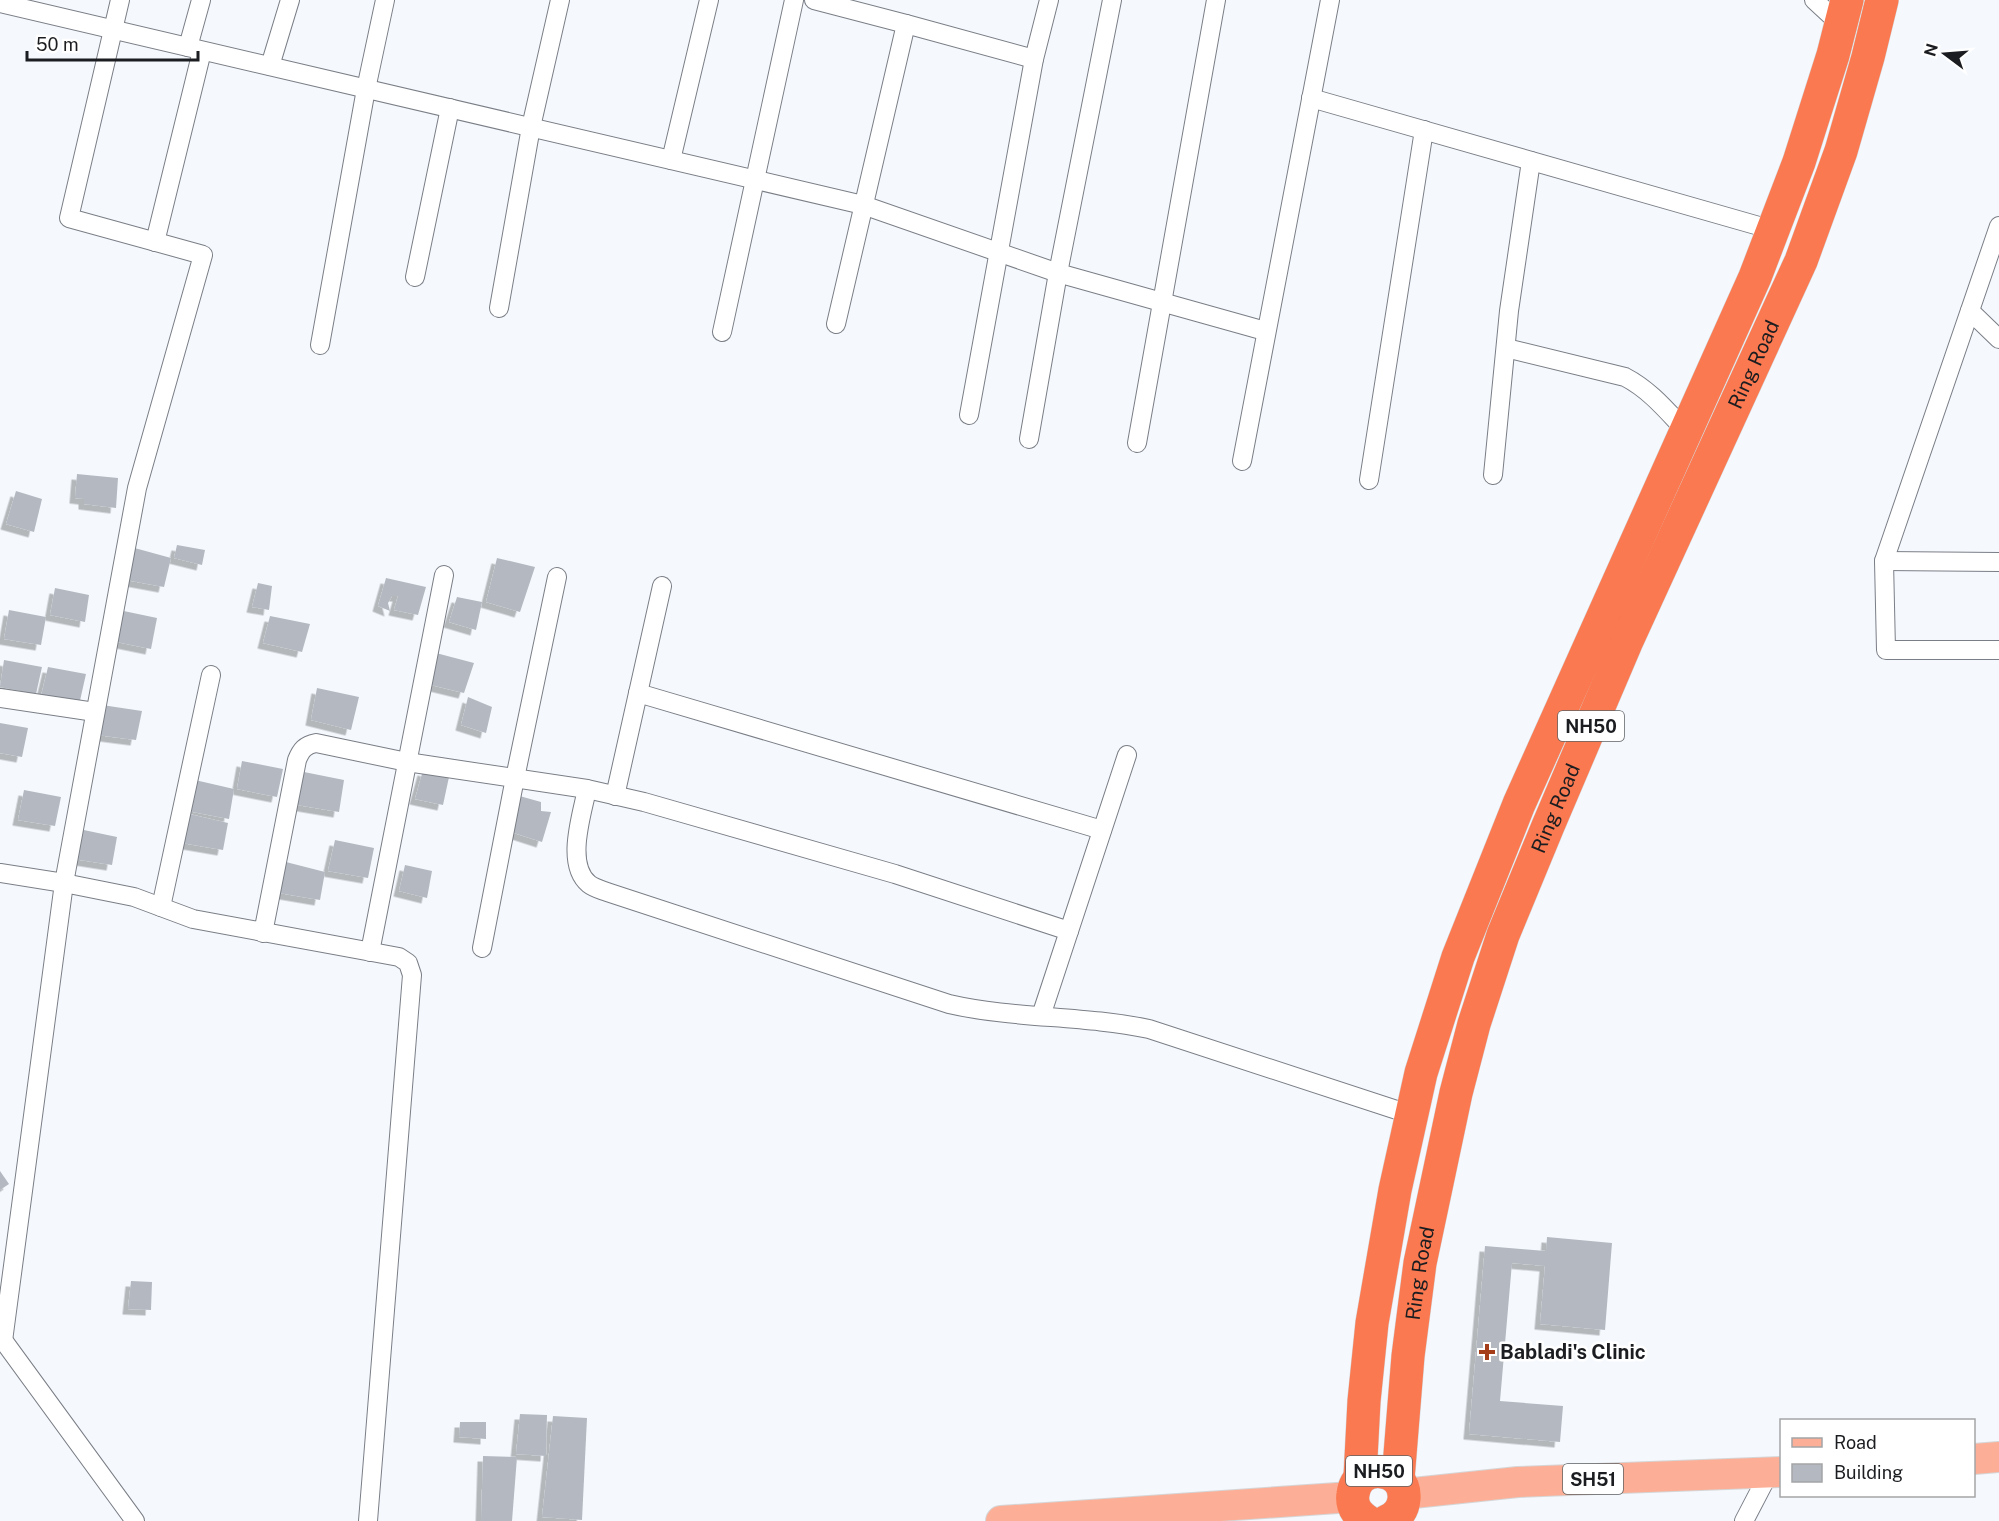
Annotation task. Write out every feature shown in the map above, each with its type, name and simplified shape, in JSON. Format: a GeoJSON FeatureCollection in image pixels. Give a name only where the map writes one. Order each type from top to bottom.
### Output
{"type":"FeatureCollection","features":[{"type":"Feature","properties":{"kind":"highway","name":"Ring Road"},"geometry":{"type":"LineString","coordinates":[[1379,1506],[1408,1356],[1420,1263],[1453,1104],[1474,1024],[1503,935],[1626,643],[1800,261],[1841,151],[1882,0]]}},
{"type":"Feature","properties":{"kind":"highway","name":"Ring Road"},"geometry":{"type":"LineString","coordinates":[[1379,1506],[1364,1401],[1372,1323],[1395,1190],[1421,1073],[1458,957],[1514,815],[1755,277],[1802,152],[1844,13]]}},
{"type":"Feature","properties":{"kind":"main road"},"geometry":{"type":"LineString","coordinates":[[1975,1459],[1999,1457]]}},
{"type":"Feature","properties":{"kind":"main road","name":"SH51"},"geometry":{"type":"LineString","coordinates":[[1001,1521],[1379,1506],[1518,1482],[1775,1472]]}},
{"type":"Feature","properties":{"kind":"street"},"geometry":{"type":"LineString","coordinates":[[120,0],[69,218],[203,255],[137,488],[95,712],[64,883],[2,1339],[135,1521]]}},
{"type":"Feature","properties":{"kind":"street"},"geometry":{"type":"LineString","coordinates":[[155,242],[195,49],[201,0]]}},
{"type":"Feature","properties":{"kind":"street"},"geometry":{"type":"LineString","coordinates":[[270,66],[290,0]]}},
{"type":"Feature","properties":{"kind":"street"},"geometry":{"type":"LineString","coordinates":[[320,345],[366,89],[385,0]]}},
{"type":"Feature","properties":{"kind":"street"},"geometry":{"type":"LineString","coordinates":[[500,308],[531,127],[560,0]]}},
{"type":"Feature","properties":{"kind":"street"},"geometry":{"type":"LineString","coordinates":[[671,160],[709,0]]}},
{"type":"Feature","properties":{"kind":"street"},"geometry":{"type":"LineString","coordinates":[[722,332],[794,0]]}},
{"type":"Feature","properties":{"kind":"street"},"geometry":{"type":"LineString","coordinates":[[814,0],[864,6],[906,24],[1034,59]]}},
{"type":"Feature","properties":{"kind":"street"},"geometry":{"type":"LineString","coordinates":[[969,415],[1034,59],[1049,0]]}},
{"type":"Feature","properties":{"kind":"street"},"geometry":{"type":"LineString","coordinates":[[1029,439],[1058,273],[1112,0]]}},
{"type":"Feature","properties":{"kind":"street"},"geometry":{"type":"LineString","coordinates":[[1137,443],[1216,0]]}},
{"type":"Feature","properties":{"kind":"street"},"geometry":{"type":"LineString","coordinates":[[1242,461],[1330,0]]}},
{"type":"Feature","properties":{"kind":"street"},"geometry":{"type":"LineString","coordinates":[[1814,0],[1844,13]]}},
{"type":"Feature","properties":{"kind":"street"},"geometry":{"type":"LineString","coordinates":[[0,3],[50,7],[112,29],[863,205],[1058,273],[1265,331]]}},
{"type":"Feature","properties":{"kind":"street"},"geometry":{"type":"LineString","coordinates":[[836,324],[906,24]]}},
{"type":"Feature","properties":{"kind":"street"},"geometry":{"type":"LineString","coordinates":[[1311,98],[1773,230]]}},
{"type":"Feature","properties":{"kind":"street"},"geometry":{"type":"LineString","coordinates":[[415,278],[450,108]]}},
{"type":"Feature","properties":{"kind":"street"},"geometry":{"type":"LineString","coordinates":[[1369,480],[1424,130]]}},
{"type":"Feature","properties":{"kind":"street"},"geometry":{"type":"LineString","coordinates":[[1493,475],[1506,348],[1531,160]]}},
{"type":"Feature","properties":{"kind":"street"},"geometry":{"type":"LineString","coordinates":[[1999,226],[1884,561],[1886,650],[1999,650]]}},
{"type":"Feature","properties":{"kind":"street"},"geometry":{"type":"LineString","coordinates":[[1970,311],[1999,339]]}},
{"type":"Feature","properties":{"kind":"street"},"geometry":{"type":"LineString","coordinates":[[1506,348],[1625,376],[1651,394],[1686,431]]}},
{"type":"Feature","properties":{"kind":"street"},"geometry":{"type":"LineString","coordinates":[[1884,561],[1999,562]]}},
{"type":"Feature","properties":{"kind":"street"},"geometry":{"type":"LineString","coordinates":[[370,952],[444,575]]}},
{"type":"Feature","properties":{"kind":"street"},"geometry":{"type":"LineString","coordinates":[[482,948],[557,577]]}},
{"type":"Feature","properties":{"kind":"street"},"geometry":{"type":"LineString","coordinates":[[615,795],[662,586]]}},
{"type":"Feature","properties":{"kind":"street"},"geometry":{"type":"LineString","coordinates":[[161,907],[211,675]]}},
{"type":"Feature","properties":{"kind":"street"},"geometry":{"type":"LineString","coordinates":[[638,693],[1102,830]]}},
{"type":"Feature","properties":{"kind":"street"},"geometry":{"type":"LineString","coordinates":[[0,698],[95,712]]}},
{"type":"Feature","properties":{"kind":"street"},"geometry":{"type":"LineString","coordinates":[[263,933],[297,760],[300,752],[307,745],[316,743],[407,762],[615,795],[895,874],[1069,931]]}},
{"type":"Feature","properties":{"kind":"street"},"geometry":{"type":"LineString","coordinates":[[1041,1016],[1127,755]]}},
{"type":"Feature","properties":{"kind":"street"},"geometry":{"type":"LineString","coordinates":[[587,789],[575,853],[581,873],[589,884],[607,892],[949,1004],[972,1009],[1114,1023],[1160,1032],[1412,1114]]}},
{"type":"Feature","properties":{"kind":"street"},"geometry":{"type":"LineString","coordinates":[[0,873],[134,897],[193,919],[399,957],[408,963],[412,975],[369,1521]]}},
{"type":"Feature","properties":{"kind":"street"},"geometry":{"type":"LineString","coordinates":[[1744,1521],[1775,1472]]}},
{"type":"Feature","properties":{"kind":"building"},"geometry":{"type":"Polygon","coordinates":[[[77,474],[118,478],[116,508],[84,504],[84,499],[75,498],[77,474]]]}},
{"type":"Feature","properties":{"kind":"building"},"geometry":{"type":"Polygon","coordinates":[[[16,491],[42,499],[34,532],[6,524],[16,491]]]}},
{"type":"Feature","properties":{"kind":"building"},"geometry":{"type":"Polygon","coordinates":[[[177,545],[205,550],[202,565],[174,558],[177,545]]]}},
{"type":"Feature","properties":{"kind":"building"},"geometry":{"type":"Polygon","coordinates":[[[131,547],[171,558],[164,587],[126,580],[131,547]]]}},
{"type":"Feature","properties":{"kind":"building"},"geometry":{"type":"Polygon","coordinates":[[[497,558],[535,567],[520,612],[486,602],[497,558]]]}},
{"type":"Feature","properties":{"kind":"building"},"geometry":{"type":"Polygon","coordinates":[[[386,578],[426,587],[418,615],[394,610],[398,596],[392,596],[388,603],[390,611],[378,606],[386,578]]]}},
{"type":"Feature","properties":{"kind":"building"},"geometry":{"type":"Polygon","coordinates":[[[258,583],[272,586],[269,610],[252,607],[258,583]]]}},
{"type":"Feature","properties":{"kind":"building"},"geometry":{"type":"Polygon","coordinates":[[[55,588],[89,595],[85,622],[50,615],[55,588]]]}},
{"type":"Feature","properties":{"kind":"building"},"geometry":{"type":"Polygon","coordinates":[[[457,597],[482,602],[476,630],[449,622],[457,597]]]}},
{"type":"Feature","properties":{"kind":"building"},"geometry":{"type":"Polygon","coordinates":[[[9,610],[46,617],[41,645],[4,639],[9,610]]]}},
{"type":"Feature","properties":{"kind":"building"},"geometry":{"type":"Polygon","coordinates":[[[119,610],[157,618],[151,649],[112,641],[119,610]]]}},
{"type":"Feature","properties":{"kind":"building"},"geometry":{"type":"Polygon","coordinates":[[[270,616],[310,624],[302,652],[263,643],[270,616]]]}},
{"type":"Feature","properties":{"kind":"building"},"geometry":{"type":"Polygon","coordinates":[[[436,653],[474,663],[464,693],[427,684],[436,653]]]}},
{"type":"Feature","properties":{"kind":"building"},"geometry":{"type":"Polygon","coordinates":[[[4,660],[42,667],[36,694],[0,687],[4,660]]]}},
{"type":"Feature","properties":{"kind":"building"},"geometry":{"type":"Polygon","coordinates":[[[48,667],[86,674],[79,705],[41,696],[48,667]]]}},
{"type":"Feature","properties":{"kind":"building"},"geometry":{"type":"Polygon","coordinates":[[[317,688],[359,697],[351,730],[311,720],[317,688]]]}},
{"type":"Feature","properties":{"kind":"building"},"geometry":{"type":"Polygon","coordinates":[[[468,697],[492,707],[486,733],[461,725],[468,697]]]}},
{"type":"Feature","properties":{"kind":"building"},"geometry":{"type":"Polygon","coordinates":[[[102,705],[142,711],[136,740],[97,735],[102,705]]]}},
{"type":"Feature","properties":{"kind":"building"},"geometry":{"type":"Polygon","coordinates":[[[0,723],[28,728],[22,757],[0,753],[0,723]]]}},
{"type":"Feature","properties":{"kind":"building"},"geometry":{"type":"Polygon","coordinates":[[[242,761],[283,769],[277,797],[237,789],[242,761]]]}},
{"type":"Feature","properties":{"kind":"building"},"geometry":{"type":"Polygon","coordinates":[[[423,770],[449,777],[443,805],[415,799],[423,770]]]}},
{"type":"Feature","properties":{"kind":"building"},"geometry":{"type":"Polygon","coordinates":[[[304,772],[344,780],[339,812],[297,805],[304,772]]]}},
{"type":"Feature","properties":{"kind":"building"},"geometry":{"type":"Polygon","coordinates":[[[195,780],[234,789],[229,819],[188,811],[195,780]]]}},
{"type":"Feature","properties":{"kind":"building"},"geometry":{"type":"Polygon","coordinates":[[[24,790],[61,797],[55,826],[18,820],[24,790]]]}},
{"type":"Feature","properties":{"kind":"building"},"geometry":{"type":"Polygon","coordinates":[[[516,795],[541,802],[541,811],[551,812],[542,842],[508,831],[516,795]]]}},
{"type":"Feature","properties":{"kind":"building"},"geometry":{"type":"Polygon","coordinates":[[[189,814],[228,823],[223,850],[182,843],[189,814]]]}},
{"type":"Feature","properties":{"kind":"building"},"geometry":{"type":"Polygon","coordinates":[[[79,829],[117,837],[112,865],[74,859],[79,829]]]}},
{"type":"Feature","properties":{"kind":"building"},"geometry":{"type":"Polygon","coordinates":[[[335,840],[374,848],[368,878],[328,871],[335,840]]]}},
{"type":"Feature","properties":{"kind":"building"},"geometry":{"type":"Polygon","coordinates":[[[286,862],[325,872],[320,900],[279,893],[286,862]]]}},
{"type":"Feature","properties":{"kind":"building"},"geometry":{"type":"Polygon","coordinates":[[[405,865],[432,871],[427,898],[399,891],[405,865]]]}},
{"type":"Feature","properties":{"kind":"building"},"geometry":{"type":"Polygon","coordinates":[[[0,1171],[9,1184],[0,1190],[0,1171]]]}},
{"type":"Feature","properties":{"kind":"building"},"geometry":{"type":"Polygon","coordinates":[[[1547,1237],[1612,1243],[1605,1330],[1540,1324],[1545,1266],[1512,1263],[1500,1401],[1563,1406],[1560,1442],[1469,1434],[1485,1246],[1546,1251],[1547,1237]]]}},
{"type":"Feature","properties":{"kind":"building"},"geometry":{"type":"Polygon","coordinates":[[[131,1281],[152,1282],[151,1310],[128,1309],[131,1281]]]}},
{"type":"Feature","properties":{"kind":"building"},"geometry":{"type":"Polygon","coordinates":[[[520,1414],[547,1415],[546,1456],[516,1454],[520,1414]]]}},
{"type":"Feature","properties":{"kind":"building"},"geometry":{"type":"Polygon","coordinates":[[[553,1416],[587,1418],[582,1520],[542,1517],[553,1416]]]}},
{"type":"Feature","properties":{"kind":"building"},"geometry":{"type":"Polygon","coordinates":[[[460,1422],[486,1422],[486,1439],[459,1437],[460,1422]]]}},
{"type":"Feature","properties":{"kind":"building"},"geometry":{"type":"Polygon","coordinates":[[[483,1456],[517,1457],[512,1521],[481,1521],[483,1456]]]}},
{"type":"Feature","properties":{"kind":"place","name":"Babladi's Clinic"},"geometry":{"type":"Point","coordinates":[1487,1352]}}]}
